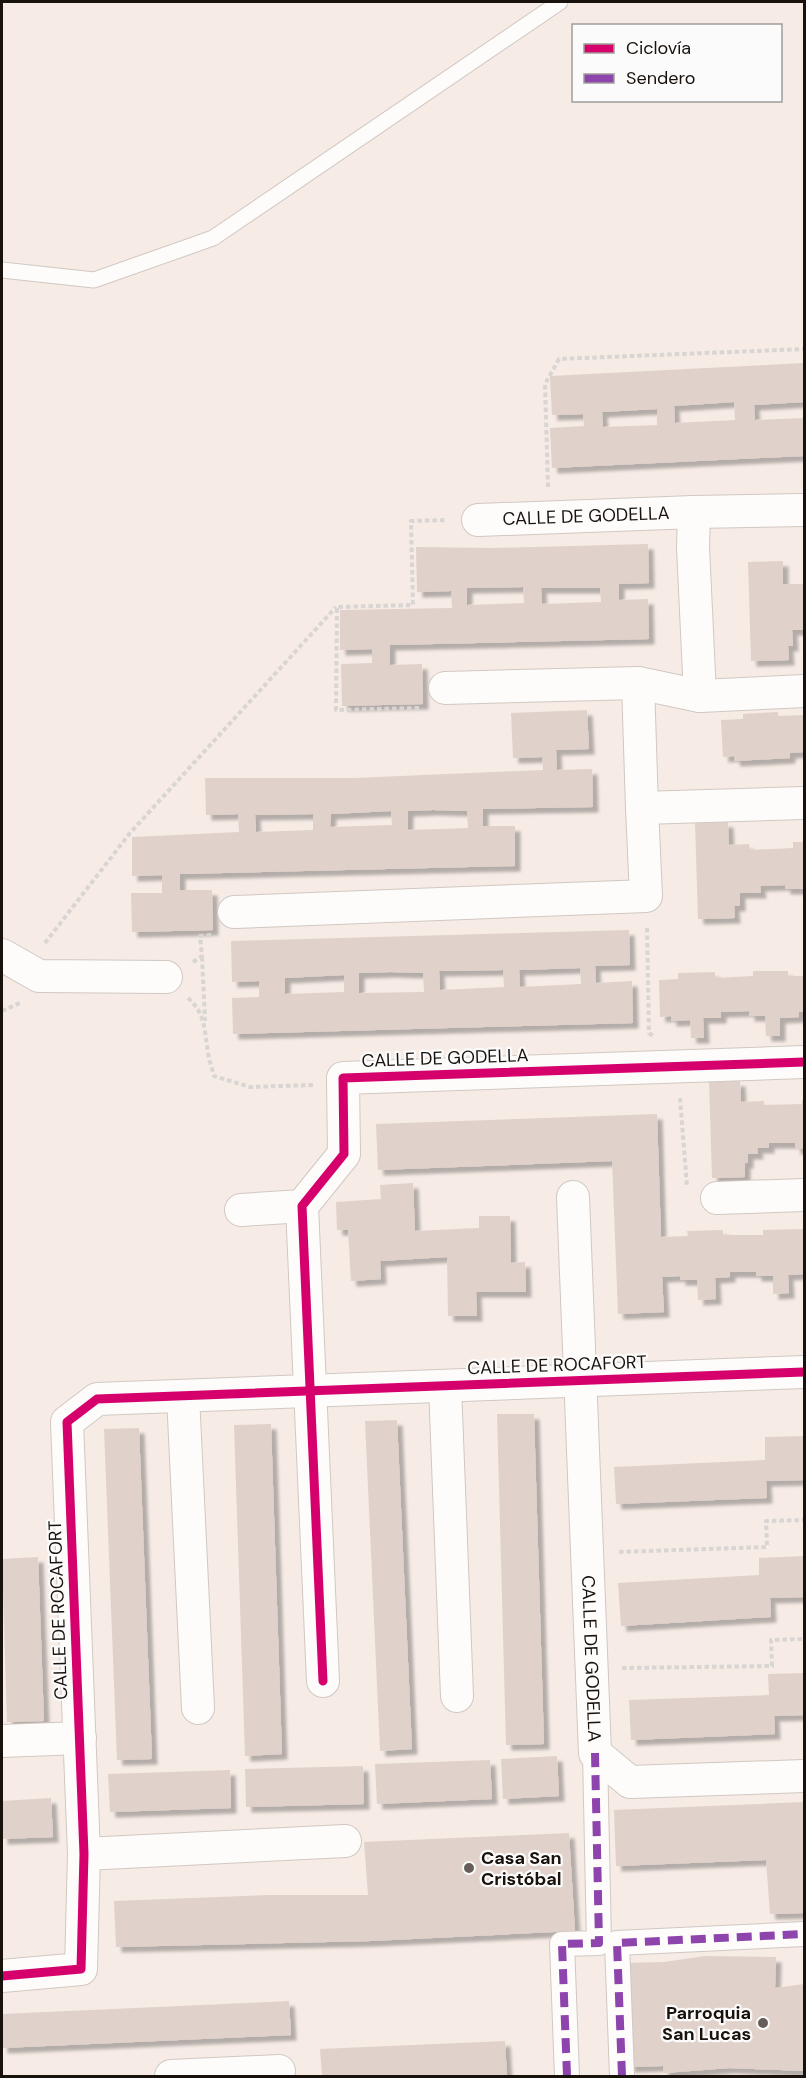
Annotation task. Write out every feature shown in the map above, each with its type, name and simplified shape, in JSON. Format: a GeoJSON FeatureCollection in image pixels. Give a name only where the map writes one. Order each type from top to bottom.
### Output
{"type":"FeatureCollection","features":[{"type":"Feature","properties":{"kind":"street","name":"CALLE DE GODELLA"},"geometry":{"type":"LineString","coordinates":[[478,520],[804,510]]}},
{"type":"Feature","properties":{"kind":"street","name":"CALLE DE GODELLA"},"geometry":{"type":"LineString","coordinates":[[694,512],[693,547],[700,696]]}},
{"type":"Feature","properties":{"kind":"street"},"geometry":{"type":"LineString","coordinates":[[234,912],[646,896],[638,683]]}},
{"type":"Feature","properties":{"kind":"street"},"geometry":{"type":"LineString","coordinates":[[445,688],[638,683],[700,696],[804,692]]}},
{"type":"Feature","properties":{"kind":"street"},"geometry":{"type":"LineString","coordinates":[[642,808],[804,803]]}},
{"type":"Feature","properties":{"kind":"street"},"geometry":{"type":"LineString","coordinates":[[2,955],[39,976],[165,977]]}},
{"type":"Feature","properties":{"kind":"street","name":"CALLE DE GODELLA"},"geometry":{"type":"LineString","coordinates":[[302,1206],[344,1154],[343,1078],[804,1062]]}},
{"type":"Feature","properties":{"kind":"street"},"geometry":{"type":"LineString","coordinates":[[717,1198],[804,1195]]}},
{"type":"Feature","properties":{"kind":"street","name":"CALLE DE ROCAFORT"},"geometry":{"type":"LineString","coordinates":[[573,1197],[580,1381]]}},
{"type":"Feature","properties":{"kind":"street"},"geometry":{"type":"LineString","coordinates":[[241,1210],[302,1206],[323,1680]]}},
{"type":"Feature","properties":{"kind":"street","name":"CALLE DE ROCAFORT"},"geometry":{"type":"LineString","coordinates":[[2,1976],[81,1969],[84,1854],[67,1422],[97,1399],[804,1372]]}},
{"type":"Feature","properties":{"kind":"street","name":"CALLE DE GODELLA"},"geometry":{"type":"LineString","coordinates":[[580,1381],[595,1753],[630,1782],[804,1776]]}},
{"type":"Feature","properties":{"kind":"street","name":"CALLE DE ROCAFORT"},"geometry":{"type":"LineString","coordinates":[[445,1386],[457,1696]]}},
{"type":"Feature","properties":{"kind":"street"},"geometry":{"type":"LineString","coordinates":[[183,1396],[198,1708]]}},
{"type":"Feature","properties":{"kind":"street"},"geometry":{"type":"LineString","coordinates":[[2,1741],[80,1738]]}},
{"type":"Feature","properties":{"kind":"street"},"geometry":{"type":"LineString","coordinates":[[595,1753],[608,1943],[622,2076]]}},
{"type":"Feature","properties":{"kind":"street"},"geometry":{"type":"LineString","coordinates":[[84,1854],[345,1841]]}},
{"type":"Feature","properties":{"kind":"street"},"geometry":{"type":"LineString","coordinates":[[567,2076],[562,1944],[804,1935]]}},
{"type":"Feature","properties":{"kind":"street"},"geometry":{"type":"LineString","coordinates":[[171,2076],[279,2071]]}},
{"type":"Feature","properties":{"kind":"lane"},"geometry":{"type":"LineString","coordinates":[[2,270],[94,280],[213,238],[560,2]]}},
{"type":"Feature","properties":{"kind":"path"},"geometry":{"type":"LineString","coordinates":[[549,518],[545,384],[560,359],[804,349]]}},
{"type":"Feature","properties":{"kind":"path"},"geometry":{"type":"LineString","coordinates":[[45,944],[129,833],[337,607],[413,604],[411,521],[478,520]]}},
{"type":"Feature","properties":{"kind":"path"},"geometry":{"type":"LineString","coordinates":[[337,607],[336,710],[433,707],[445,688]]}},
{"type":"Feature","properties":{"kind":"path"},"geometry":{"type":"LineString","coordinates":[[646,896],[649,1033],[658,1039]]}},
{"type":"Feature","properties":{"kind":"path"},"geometry":{"type":"LineString","coordinates":[[234,912],[220,926],[217,934],[200,936],[205,1024],[208,1052],[214,1076],[250,1087],[343,1084]]}},
{"type":"Feature","properties":{"kind":"path"},"geometry":{"type":"LineString","coordinates":[[202,956],[183,969],[165,977],[193,1003],[205,1024]]}},
{"type":"Feature","properties":{"kind":"path"},"geometry":{"type":"LineString","coordinates":[[2,1011],[22,1002]]}},
{"type":"Feature","properties":{"kind":"path"},"geometry":{"type":"LineString","coordinates":[[680,1093],[689,1198],[717,1198]]}},
{"type":"Feature","properties":{"kind":"path"},"geometry":{"type":"LineString","coordinates":[[587,1554],[767,1547],[766,1521],[804,1520]]}},
{"type":"Feature","properties":{"kind":"path"},"geometry":{"type":"LineString","coordinates":[[592,1668],[772,1666],[771,1640],[804,1639]]}},
{"type":"Feature","properties":{"kind":"building"},"geometry":{"type":"Polygon","coordinates":[[[804,363],[804,402],[754,405],[755,420],[804,418],[804,456],[552,468],[550,428],[584,426],[583,414],[552,415],[550,376],[804,363]],[[734,402],[674,406],[675,423],[735,420],[734,402]],[[657,409],[602,412],[603,427],[657,425],[657,409]]]}},
{"type":"Feature","properties":{"kind":"building"},"geometry":{"type":"Polygon","coordinates":[[[648,544],[649,583],[619,584],[619,600],[648,599],[649,639],[390,645],[390,665],[422,664],[423,704],[342,706],[341,664],[372,663],[372,649],[340,650],[340,610],[452,608],[451,591],[417,592],[416,547],[492,548],[648,544]],[[523,587],[467,588],[467,605],[524,603],[523,587]],[[541,588],[542,604],[601,602],[600,588],[541,588]]]}},
{"type":"Feature","properties":{"kind":"building"},"geometry":{"type":"Polygon","coordinates":[[[783,561],[783,584],[803,584],[804,630],[792,630],[793,646],[788,646],[789,660],[751,661],[748,562],[783,561]]]}},
{"type":"Feature","properties":{"kind":"building"},"geometry":{"type":"Polygon","coordinates":[[[587,710],[589,749],[556,750],[557,770],[592,769],[593,807],[483,809],[483,826],[515,826],[515,866],[180,874],[180,890],[212,890],[213,930],[132,932],[131,893],[162,893],[162,875],[132,876],[132,837],[239,832],[238,814],[206,815],[205,778],[354,778],[543,770],[542,757],[513,758],[511,713],[587,710]],[[391,811],[331,814],[330,827],[392,825],[391,811]],[[408,811],[408,830],[468,828],[467,811],[408,811]],[[313,814],[255,815],[256,832],[313,830],[313,814]]]}},
{"type":"Feature","properties":{"kind":"building"},"geometry":{"type":"Polygon","coordinates":[[[778,712],[778,716],[804,715],[804,752],[790,753],[790,758],[735,761],[734,756],[723,757],[721,720],[743,719],[743,714],[778,712]]]}},
{"type":"Feature","properties":{"kind":"building"},"geometry":{"type":"Polygon","coordinates":[[[728,822],[729,845],[749,844],[750,850],[793,848],[793,842],[804,842],[804,889],[785,889],[785,885],[760,886],[761,893],[740,893],[740,906],[734,906],[735,918],[698,919],[695,823],[728,822]]]}},
{"type":"Feature","properties":{"kind":"building"},"geometry":{"type":"Polygon","coordinates":[[[629,930],[630,965],[595,966],[596,983],[632,981],[633,1023],[233,1034],[232,998],[259,997],[259,981],[232,982],[231,941],[629,930]],[[580,968],[519,970],[520,987],[581,984],[580,968]],[[503,970],[439,971],[440,990],[504,987],[503,970]],[[359,973],[359,993],[424,992],[423,973],[359,973]],[[344,975],[285,978],[285,994],[344,992],[344,975]]]}},
{"type":"Feature","properties":{"kind":"building"},"geometry":{"type":"Polygon","coordinates":[[[753,971],[788,971],[788,976],[804,976],[804,1012],[799,1012],[799,1017],[780,1018],[780,1036],[766,1036],[765,1016],[749,1016],[749,1011],[721,1012],[721,1018],[703,1018],[704,1038],[691,1038],[690,1020],[671,1021],[671,1016],[660,1017],[659,980],[678,979],[678,973],[715,972],[715,978],[753,976],[753,971]]]}},
{"type":"Feature","properties":{"kind":"building"},"geometry":{"type":"Polygon","coordinates":[[[740,1081],[741,1102],[764,1101],[764,1105],[802,1104],[804,1100],[804,1148],[795,1149],[795,1143],[769,1143],[769,1148],[757,1148],[758,1154],[748,1154],[748,1163],[745,1163],[745,1177],[712,1178],[709,1082],[740,1081]]]}},
{"type":"Feature","properties":{"kind":"building"},"geometry":{"type":"Polygon","coordinates":[[[657,1114],[661,1237],[688,1236],[687,1231],[723,1230],[723,1235],[763,1235],[763,1230],[804,1229],[804,1274],[788,1275],[789,1293],[773,1294],[773,1276],[756,1276],[756,1272],[730,1272],[730,1277],[715,1278],[716,1299],[698,1300],[697,1280],[680,1280],[680,1276],[662,1277],[664,1312],[618,1314],[612,1161],[378,1170],[376,1124],[657,1114]]]}},
{"type":"Feature","properties":{"kind":"building"},"geometry":{"type":"Polygon","coordinates":[[[413,1183],[415,1231],[479,1228],[479,1216],[510,1216],[511,1263],[525,1262],[526,1292],[476,1292],[477,1316],[448,1316],[447,1257],[380,1261],[381,1279],[351,1281],[348,1230],[337,1230],[336,1202],[381,1199],[380,1185],[413,1183]]]}},
{"type":"Feature","properties":{"kind":"building"},"geometry":{"type":"Polygon","coordinates":[[[497,1414],[534,1414],[544,1744],[506,1745],[497,1414]]]}},
{"type":"Feature","properties":{"kind":"building"},"geometry":{"type":"Polygon","coordinates":[[[397,1420],[412,1749],[380,1751],[365,1421],[397,1420]]]}},
{"type":"Feature","properties":{"kind":"building"},"geometry":{"type":"Polygon","coordinates":[[[271,1424],[282,1754],[245,1756],[234,1425],[271,1424]]]}},
{"type":"Feature","properties":{"kind":"building"},"geometry":{"type":"Polygon","coordinates":[[[139,1428],[152,1759],[117,1760],[104,1429],[139,1428]]]}},
{"type":"Feature","properties":{"kind":"building"},"geometry":{"type":"Polygon","coordinates":[[[804,1436],[804,1480],[766,1481],[767,1498],[616,1504],[614,1467],[765,1460],[765,1437],[804,1436]]]}},
{"type":"Feature","properties":{"kind":"building"},"geometry":{"type":"Polygon","coordinates":[[[804,1556],[804,1597],[770,1598],[771,1617],[621,1626],[618,1583],[759,1575],[759,1558],[804,1556]]]}},
{"type":"Feature","properties":{"kind":"building"},"geometry":{"type":"Polygon","coordinates":[[[38,1557],[44,1721],[7,1722],[2,1559],[38,1557]]]}},
{"type":"Feature","properties":{"kind":"building"},"geometry":{"type":"Polygon","coordinates":[[[804,1673],[804,1715],[774,1716],[775,1734],[631,1740],[629,1700],[769,1695],[768,1674],[804,1673]]]}},
{"type":"Feature","properties":{"kind":"building"},"geometry":{"type":"Polygon","coordinates":[[[557,1756],[559,1796],[503,1799],[501,1759],[557,1756]]]}},
{"type":"Feature","properties":{"kind":"building"},"geometry":{"type":"Polygon","coordinates":[[[490,1760],[492,1799],[377,1804],[375,1764],[490,1760]]]}},
{"type":"Feature","properties":{"kind":"building"},"geometry":{"type":"Polygon","coordinates":[[[363,1766],[364,1804],[246,1807],[245,1769],[363,1766]]]}},
{"type":"Feature","properties":{"kind":"building"},"geometry":{"type":"Polygon","coordinates":[[[230,1770],[231,1808],[110,1812],[108,1774],[230,1770]]]}},
{"type":"Feature","properties":{"kind":"building"},"geometry":{"type":"Polygon","coordinates":[[[51,1798],[53,1837],[2,1839],[2,1801],[51,1798]]]}},
{"type":"Feature","properties":{"kind":"building"},"geometry":{"type":"Polygon","coordinates":[[[804,1802],[804,1913],[770,1914],[766,1860],[616,1866],[614,1810],[804,1802]]]}},
{"type":"Feature","properties":{"kind":"building","name":"Casa San Cristóbal"},"geometry":{"type":"Polygon","coordinates":[[[569,1833],[575,1931],[371,1941],[116,1947],[114,1901],[269,1895],[368,1895],[364,1842],[569,1833]]]}},
{"type":"Feature","properties":{"kind":"building"},"geometry":{"type":"Polygon","coordinates":[[[705,1956],[776,1957],[775,1988],[804,1984],[804,2071],[730,2068],[664,2073],[663,2066],[629,2067],[625,1963],[664,1962],[705,1956]]]}},
{"type":"Feature","properties":{"kind":"building"},"geometry":{"type":"Polygon","coordinates":[[[289,2001],[291,2035],[2,2048],[2,2014],[289,2001]]]}},
{"type":"Feature","properties":{"kind":"building"},"geometry":{"type":"Polygon","coordinates":[[[505,2041],[507,2076],[322,2076],[320,2049],[505,2041]]]}},
{"type":"Feature","properties":{"kind":"marked path"},"geometry":{"type":"LineString","coordinates":[[567,2076],[562,1944],[599,1943],[595,1753]]}},
{"type":"Feature","properties":{"kind":"marked path"},"geometry":{"type":"LineString","coordinates":[[622,2076],[617,1943],[804,1934]]}},
{"type":"Feature","properties":{"kind":"cycle path"},"geometry":{"type":"LineString","coordinates":[[323,1681],[302,1206],[344,1154],[343,1078],[804,1062]]}},
{"type":"Feature","properties":{"kind":"cycle path"},"geometry":{"type":"LineString","coordinates":[[2,1976],[81,1969],[84,1854],[67,1422],[97,1399],[804,1372]]}},
{"type":"Feature","properties":{"kind":"place","name":"Casa San Cristóbal"},"geometry":{"type":"Point","coordinates":[469,1868]}},
{"type":"Feature","properties":{"kind":"place","name":"Parroquia San Lucas"},"geometry":{"type":"Point","coordinates":[763,2023]}}]}
